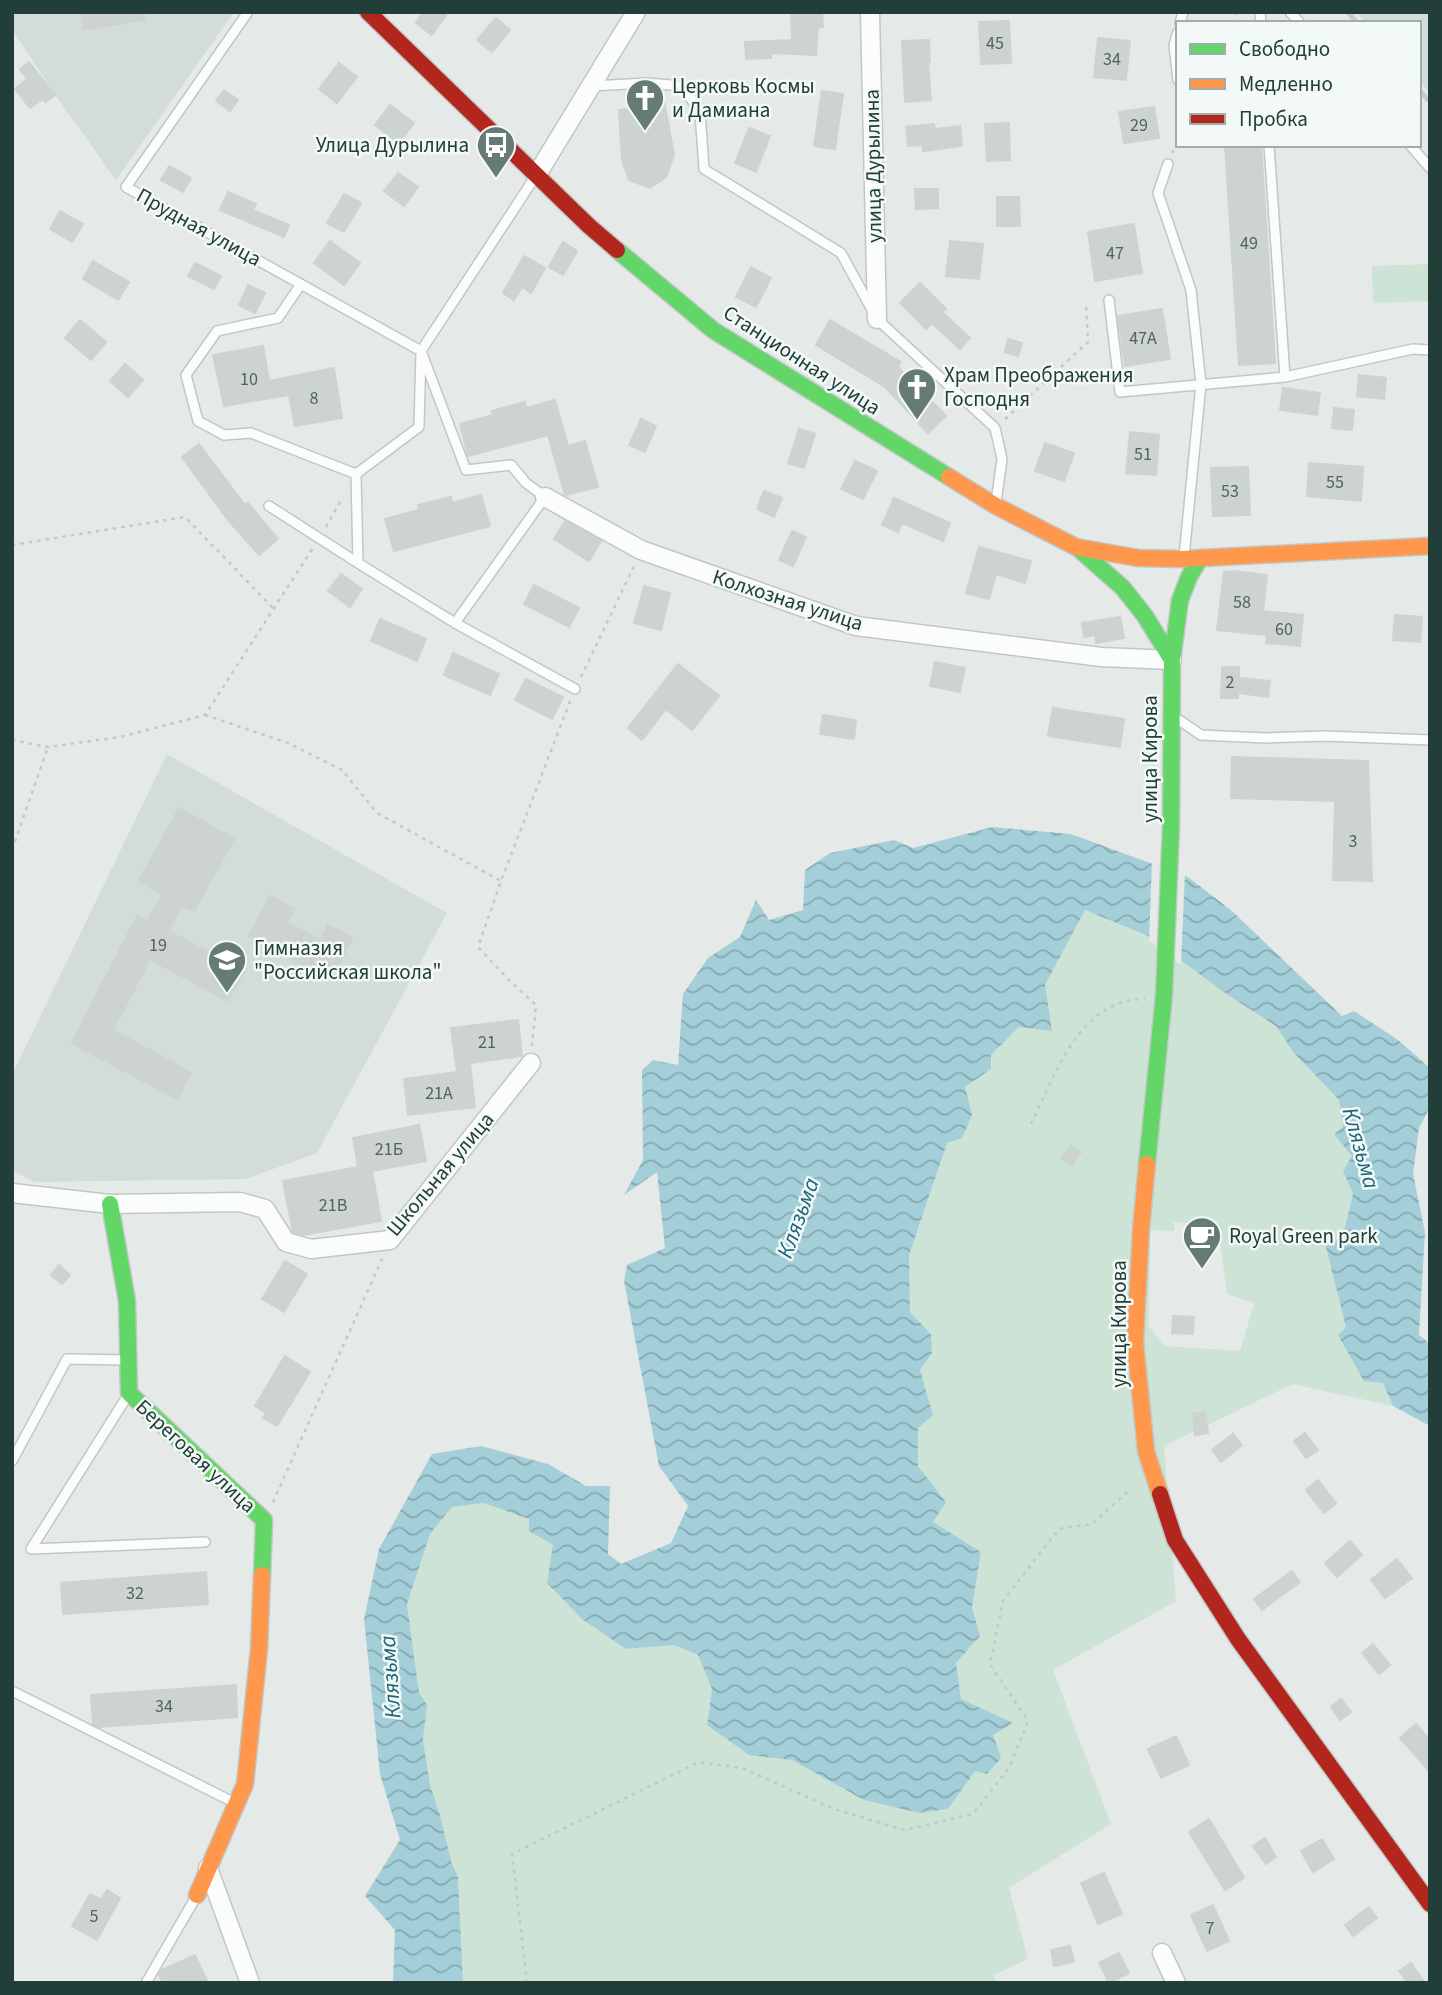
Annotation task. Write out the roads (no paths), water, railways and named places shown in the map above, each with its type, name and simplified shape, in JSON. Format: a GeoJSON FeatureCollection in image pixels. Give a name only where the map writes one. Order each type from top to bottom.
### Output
{"type":"FeatureCollection","features":[{"type":"Feature","properties":{"kind":"street","name":"Станционная улица"},"geometry":{"type":"LineString","coordinates":[[368,12],[589,226],[713,330],[996,506],[1076,547],[1138,558],[1184,559],[1430,546]]}},
{"type":"Feature","properties":{"kind":"street"},"geometry":{"type":"LineString","coordinates":[[536,176],[636,12]]}},
{"type":"Feature","properties":{"kind":"street","name":"улица Дурылина"},"geometry":{"type":"LineString","coordinates":[[870,12],[877,319]]}},
{"type":"Feature","properties":{"kind":"street","name":"Колхозная улица"},"geometry":{"type":"LineString","coordinates":[[545,497],[641,551],[856,626],[1101,657],[1172,660]]}},
{"type":"Feature","properties":{"kind":"street"},"geometry":{"type":"LineString","coordinates":[[1076,547],[1123,588],[1145,616],[1172,660]]}},
{"type":"Feature","properties":{"kind":"street","name":"улица Кирова"},"geometry":{"type":"LineString","coordinates":[[1200,558],[1180,600],[1172,660],[1171,827],[1156,997],[1135,1342],[1146,1451],[1175,1540],[1238,1639],[1430,1904]]}},
{"type":"Feature","properties":{"kind":"street","name":"Школьная улица"},"geometry":{"type":"LineString","coordinates":[[12,1193],[110,1204],[240,1202],[265,1209],[286,1242],[311,1249],[390,1240],[531,1063]]}},
{"type":"Feature","properties":{"kind":"street","name":"Береговая улица"},"geometry":{"type":"LineString","coordinates":[[110,1204],[127,1301],[129,1393],[264,1520],[257,1663],[245,1784],[197,1895]]}},
{"type":"Feature","properties":{"kind":"street"},"geometry":{"type":"LineString","coordinates":[[208,1868],[250,1983]]}},
{"type":"Feature","properties":{"kind":"street"},"geometry":{"type":"LineString","coordinates":[[1162,1953],[1176,1983]]}},
{"type":"Feature","properties":{"kind":"lane","name":"Прудная улица"},"geometry":{"type":"LineString","coordinates":[[248,12],[126,187],[421,351]]}},
{"type":"Feature","properties":{"kind":"lane"},"geometry":{"type":"LineString","coordinates":[[1176,38],[1176,62]]}},
{"type":"Feature","properties":{"kind":"lane"},"geometry":{"type":"LineString","coordinates":[[591,86],[647,83],[683,86],[700,113],[704,169],[841,253],[877,319],[995,428],[1002,459],[996,506]]}},
{"type":"Feature","properties":{"kind":"lane"},"geometry":{"type":"LineString","coordinates":[[1269,147],[1284,377]]}},
{"type":"Feature","properties":{"kind":"lane"},"geometry":{"type":"LineString","coordinates":[[1412,147],[1430,168]]}},
{"type":"Feature","properties":{"kind":"lane"},"geometry":{"type":"LineString","coordinates":[[1168,164],[1158,193],[1191,290],[1201,384],[1184,559]]}},
{"type":"Feature","properties":{"kind":"lane"},"geometry":{"type":"LineString","coordinates":[[356,474],[419,427],[421,351],[536,176]]}},
{"type":"Feature","properties":{"kind":"lane"},"geometry":{"type":"LineString","coordinates":[[301,284],[278,318],[217,331],[186,375],[198,421],[224,435],[251,433],[356,474]]}},
{"type":"Feature","properties":{"kind":"lane"},"geometry":{"type":"LineString","coordinates":[[1109,300],[1120,392],[1284,377],[1413,349],[1430,350]]}},
{"type":"Feature","properties":{"kind":"lane"},"geometry":{"type":"LineString","coordinates":[[421,351],[466,470],[511,466],[526,483],[545,497],[456,623]]}},
{"type":"Feature","properties":{"kind":"lane"},"geometry":{"type":"LineString","coordinates":[[356,474],[358,562]]}},
{"type":"Feature","properties":{"kind":"lane"},"geometry":{"type":"LineString","coordinates":[[268,506],[318,540],[456,623],[575,689]]}},
{"type":"Feature","properties":{"kind":"lane"},"geometry":{"type":"LineString","coordinates":[[1172,715],[1201,736],[1325,736],[1430,740]]}},
{"type":"Feature","properties":{"kind":"lane"},"geometry":{"type":"LineString","coordinates":[[12,1461],[67,1359],[128,1360]]}},
{"type":"Feature","properties":{"kind":"lane"},"geometry":{"type":"LineString","coordinates":[[129,1393],[31,1549],[205,1542]]}},
{"type":"Feature","properties":{"kind":"lane"},"geometry":{"type":"LineString","coordinates":[[12,1691],[236,1804]]}},
{"type":"Feature","properties":{"kind":"lane"},"geometry":{"type":"LineString","coordinates":[[146,1983],[197,1895]]}},
{"type":"Feature","properties":{"kind":"water","name":"Клязьма"},"geometry":{"type":"Polygon","coordinates":[[[992,827],[1071,834],[1188,877],[1232,911],[1342,1016],[1354,1011],[1398,1040],[1430,1068],[1430,1107],[1419,1128],[1413,1174],[1425,1232],[1419,1335],[1430,1344],[1430,1428],[1393,1406],[1383,1383],[1364,1381],[1338,1335],[1346,1327],[1324,1240],[1334,1244],[1345,1227],[1353,1194],[1343,1171],[1352,1156],[1334,1134],[1343,1127],[1339,1100],[1293,1052],[1276,1026],[1228,995],[1146,935],[1085,910],[1045,985],[1052,1031],[1019,1027],[991,1055],[991,1069],[965,1087],[972,1115],[962,1138],[947,1143],[909,1255],[910,1312],[931,1334],[932,1353],[920,1370],[933,1415],[918,1428],[918,1466],[946,1502],[933,1522],[981,1552],[972,1607],[980,1636],[956,1663],[961,1699],[1013,1723],[993,1735],[1001,1758],[987,1774],[975,1771],[948,1809],[919,1813],[864,1800],[792,1760],[749,1755],[707,1725],[712,1689],[698,1655],[674,1645],[626,1649],[582,1619],[547,1583],[553,1545],[529,1531],[529,1519],[484,1503],[452,1507],[430,1534],[407,1604],[419,1692],[427,1705],[423,1740],[430,1785],[458,1877],[463,1983],[393,1983],[395,1930],[365,1896],[400,1840],[380,1774],[364,1619],[379,1549],[432,1454],[481,1446],[548,1464],[586,1486],[610,1486],[608,1554],[621,1564],[671,1543],[688,1506],[659,1466],[624,1281],[627,1265],[665,1248],[657,1172],[624,1195],[643,1160],[642,1070],[653,1060],[678,1065],[683,994],[708,958],[740,937],[756,900],[769,920],[803,910],[805,870],[830,853],[894,840],[913,848],[992,827]]]}},
{"type":"Feature","properties":{"kind":"railway"},"geometry":{"type":"LineString","coordinates":[[1348,12],[1355,21]]}},
{"type":"Feature","properties":{"kind":"railway"},"geometry":{"type":"LineString","coordinates":[[1421,92],[1430,102]]}},
{"type":"Feature","properties":{"kind":"place","name":"Церковь Космы и Дамиана"},"geometry":{"type":"Point","coordinates":[645,132]}},
{"type":"Feature","properties":{"kind":"place","name":"Улица Дурылина"},"geometry":{"type":"Point","coordinates":[496,179]}},
{"type":"Feature","properties":{"kind":"place","name":"Храм Преображения Господня"},"geometry":{"type":"Point","coordinates":[917,421]}},
{"type":"Feature","properties":{"kind":"place","name":"Гимназия \"Российская школа\""},"geometry":{"type":"Point","coordinates":[227,994]}},
{"type":"Feature","properties":{"kind":"place","name":"Royal Green park"},"geometry":{"type":"Point","coordinates":[1202,1270]}}]}
